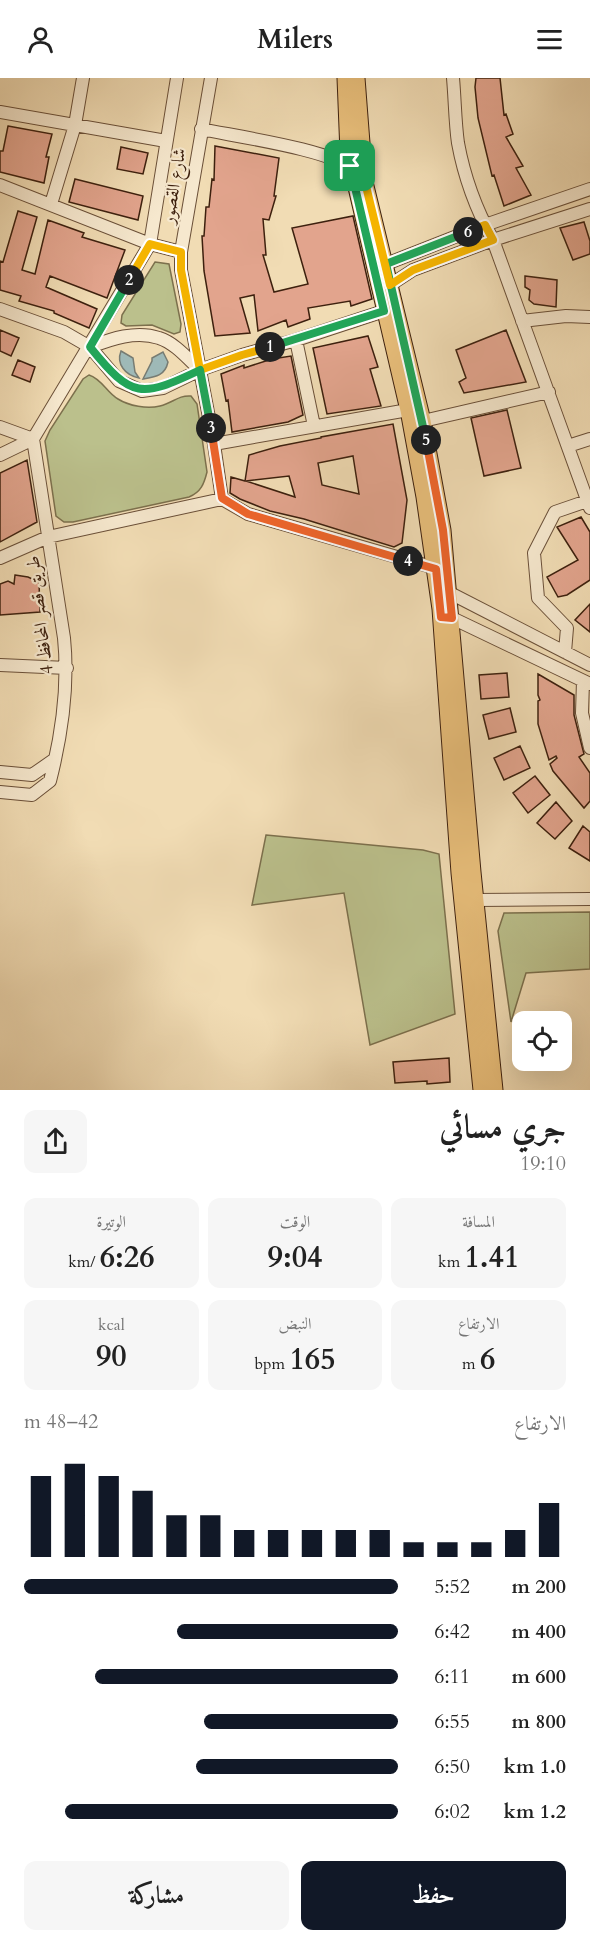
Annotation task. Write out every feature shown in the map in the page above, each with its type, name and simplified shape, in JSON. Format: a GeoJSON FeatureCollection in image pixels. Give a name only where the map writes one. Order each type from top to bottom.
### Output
{"type":"FeatureCollection","features":[{"type":"Feature","properties":{"kind":"main road"},"geometry":{"type":"LineString","coordinates":[[345,78],[350,166],[423,421],[443,530],[441,570]]}},
{"type":"Feature","properties":{"kind":"main road"},"geometry":{"type":"LineString","coordinates":[[357,78],[365,182],[386,264],[384,311],[408,410],[441,570],[495,1090]]}},
{"type":"Feature","properties":{"kind":"main road"},"geometry":{"type":"LineString","coordinates":[[446,618],[459,873],[481,1090]]}},
{"type":"Feature","properties":{"kind":"street"},"geometry":{"type":"LineString","coordinates":[[51,204],[75,125],[83,78]]}},
{"type":"Feature","properties":{"kind":"street","name":"شارع القصور"},"geometry":{"type":"LineString","coordinates":[[150,244],[177,78]]}},
{"type":"Feature","properties":{"kind":"street","name":"شارع القصور"},"geometry":{"type":"LineString","coordinates":[[211,78],[181,252],[181,270],[222,498]]}},
{"type":"Feature","properties":{"kind":"street"},"geometry":{"type":"LineString","coordinates":[[453,78],[462,162],[485,225],[493,240],[589,504],[555,512],[534,553],[538,598],[567,628],[565,652]]}},
{"type":"Feature","properties":{"kind":"street"},"geometry":{"type":"LineString","coordinates":[[0,112],[165,141]]}},
{"type":"Feature","properties":{"kind":"street"},"geometry":{"type":"LineString","coordinates":[[201,129],[323,154],[350,166],[365,182]]}},
{"type":"Feature","properties":{"kind":"street"},"geometry":{"type":"LineString","coordinates":[[0,185],[150,244],[181,252]]}},
{"type":"Feature","properties":{"kind":"street"},"geometry":{"type":"LineString","coordinates":[[386,264],[485,225],[590,189]]}},
{"type":"Feature","properties":{"kind":"street"},"geometry":{"type":"LineString","coordinates":[[384,282],[493,240],[590,209]]}},
{"type":"Feature","properties":{"kind":"street"},"geometry":{"type":"LineString","coordinates":[[0,455],[33,439],[150,244]]}},
{"type":"Feature","properties":{"kind":"street"},"geometry":{"type":"LineString","coordinates":[[0,309],[64,333],[90,347],[119,381],[142,391],[163,388],[200,370],[242,355],[384,311]]}},
{"type":"Feature","properties":{"kind":"street"},"geometry":{"type":"LineString","coordinates":[[522,321],[566,316],[590,317]]}},
{"type":"Feature","properties":{"kind":"street"},"geometry":{"type":"LineString","coordinates":[[90,347],[116,337],[159,338],[180,351],[200,370]]}},
{"type":"Feature","properties":{"kind":"street"},"geometry":{"type":"LineString","coordinates":[[296,340],[314,426]]}},
{"type":"Feature","properties":{"kind":"street"},"geometry":{"type":"LineString","coordinates":[[423,421],[549,392]]}},
{"type":"Feature","properties":{"kind":"street"},"geometry":{"type":"LineString","coordinates":[[214,444],[408,410]]}},
{"type":"Feature","properties":{"kind":"street"},"geometry":{"type":"LineString","coordinates":[[0,427],[33,439]]}},
{"type":"Feature","properties":{"kind":"street","name":"طريق قصر المحافظ 4"},"geometry":{"type":"LineString","coordinates":[[0,792],[25,796],[38,793],[50,782],[64,714],[67,668],[64,638],[33,439]]}},
{"type":"Feature","properties":{"kind":"street"},"geometry":{"type":"LineString","coordinates":[[568,446],[590,439]]}},
{"type":"Feature","properties":{"kind":"street"},"geometry":{"type":"LineString","coordinates":[[0,558],[48,537],[222,498],[248,514],[441,570]]}},
{"type":"Feature","properties":{"kind":"street"},"geometry":{"type":"LineString","coordinates":[[444,592],[590,665]]}},
{"type":"Feature","properties":{"kind":"street"},"geometry":{"type":"LineString","coordinates":[[446,618],[586,683],[582,713],[590,748]]}},
{"type":"Feature","properties":{"kind":"street"},"geometry":{"type":"LineString","coordinates":[[0,665],[67,668]]}},
{"type":"Feature","properties":{"kind":"street"},"geometry":{"type":"LineString","coordinates":[[0,772],[32,775],[55,759]]}},
{"type":"Feature","properties":{"kind":"street"},"geometry":{"type":"LineString","coordinates":[[475,900],[590,899]]}},
{"type":"Feature","properties":{"kind":"green space"},"geometry":{"type":"Polygon","coordinates":[[[155,262],[169,264],[181,324],[180,332],[174,334],[152,325],[126,326],[121,323],[122,315],[155,262]]]}},
{"type":"Feature","properties":{"kind":"green space"},"geometry":{"type":"Polygon","coordinates":[[[89,375],[118,399],[138,406],[160,406],[182,397],[191,396],[197,404],[207,472],[203,484],[196,493],[189,497],[73,522],[64,522],[56,516],[45,441],[83,379],[89,375]]]}},
{"type":"Feature","properties":{"kind":"green space"},"geometry":{"type":"Polygon","coordinates":[[[266,835],[423,850],[439,854],[455,1014],[370,1045],[344,893],[252,905],[266,835]]]}},
{"type":"Feature","properties":{"kind":"green space"},"geometry":{"type":"Polygon","coordinates":[[[590,912],[590,969],[526,973],[514,1011],[512,1011],[511,1022],[498,931],[504,913],[590,912]]]}},
{"type":"Feature","properties":{"kind":"water"},"geometry":{"type":"Polygon","coordinates":[[[121,351],[133,358],[135,372],[139,378],[126,372],[123,368],[120,360],[121,351]]]}},
{"type":"Feature","properties":{"kind":"water"},"geometry":{"type":"Polygon","coordinates":[[[163,352],[168,362],[165,370],[143,379],[152,358],[163,352]]]}},
{"type":"Feature","properties":{"kind":"building"},"geometry":{"type":"Polygon","coordinates":[[[476,78],[500,78],[504,115],[506,114],[513,134],[506,137],[523,166],[516,168],[531,195],[504,206],[494,175],[492,176],[478,118],[476,78]]]}},
{"type":"Feature","properties":{"kind":"building"},"geometry":{"type":"Polygon","coordinates":[[[8,126],[52,134],[46,157],[49,157],[44,183],[0,172],[0,151],[3,151],[8,126]]]}},
{"type":"Feature","properties":{"kind":"building"},"geometry":{"type":"Polygon","coordinates":[[[215,146],[279,158],[274,196],[276,196],[269,220],[263,219],[266,255],[263,255],[274,292],[308,284],[292,228],[353,216],[372,299],[351,306],[350,301],[308,308],[310,319],[288,327],[286,320],[258,331],[254,295],[240,298],[250,333],[215,336],[204,271],[202,236],[204,236],[206,207],[209,207],[212,179],[214,180],[215,146]]]}},
{"type":"Feature","properties":{"kind":"building"},"geometry":{"type":"Polygon","coordinates":[[[121,147],[148,153],[143,174],[117,169],[121,147]]]}},
{"type":"Feature","properties":{"kind":"building"},"geometry":{"type":"Polygon","coordinates":[[[75,179],[143,196],[138,220],[69,202],[75,179]]]}},
{"type":"Feature","properties":{"kind":"building"},"geometry":{"type":"Polygon","coordinates":[[[18,211],[37,217],[22,270],[35,274],[48,220],[84,233],[82,237],[125,250],[107,298],[50,276],[46,287],[97,309],[89,328],[54,311],[19,301],[21,296],[0,290],[0,261],[3,262],[18,211]]]}},
{"type":"Feature","properties":{"kind":"building"},"geometry":{"type":"Polygon","coordinates":[[[584,222],[590,241],[590,254],[573,260],[560,228],[584,222]]]}},
{"type":"Feature","properties":{"kind":"building"},"geometry":{"type":"Polygon","coordinates":[[[525,276],[557,280],[556,307],[534,304],[529,300],[530,290],[525,287],[525,276]]]}},
{"type":"Feature","properties":{"kind":"building"},"geometry":{"type":"Polygon","coordinates":[[[0,330],[19,338],[11,356],[0,351],[0,330]]]}},
{"type":"Feature","properties":{"kind":"building"},"geometry":{"type":"Polygon","coordinates":[[[506,330],[526,382],[464,393],[459,382],[466,378],[456,350],[506,330]]]}},
{"type":"Feature","properties":{"kind":"building"},"geometry":{"type":"Polygon","coordinates":[[[368,336],[378,367],[370,369],[381,406],[327,414],[313,348],[368,336]]]}},
{"type":"Feature","properties":{"kind":"building"},"geometry":{"type":"Polygon","coordinates":[[[291,356],[303,415],[288,422],[232,432],[228,400],[226,401],[221,374],[244,365],[244,368],[291,356]]]}},
{"type":"Feature","properties":{"kind":"building"},"geometry":{"type":"Polygon","coordinates":[[[18,360],[35,367],[30,382],[12,375],[18,360]]]}},
{"type":"Feature","properties":{"kind":"building"},"geometry":{"type":"Polygon","coordinates":[[[507,410],[521,468],[484,476],[471,418],[507,410]]]}},
{"type":"Feature","properties":{"kind":"building"},"geometry":{"type":"Polygon","coordinates":[[[393,424],[407,500],[402,543],[394,547],[270,511],[230,493],[231,477],[245,481],[249,455],[321,437],[393,424]],[[353,456],[318,463],[322,485],[359,494],[353,456]],[[289,476],[246,481],[295,497],[289,476]]]}},
{"type":"Feature","properties":{"kind":"building"},"geometry":{"type":"Polygon","coordinates":[[[27,460],[37,522],[0,542],[0,473],[27,460]]]}},
{"type":"Feature","properties":{"kind":"building"},"geometry":{"type":"Polygon","coordinates":[[[581,517],[590,532],[590,580],[567,595],[558,597],[547,577],[578,560],[557,527],[581,517]]]}},
{"type":"Feature","properties":{"kind":"building"},"geometry":{"type":"Polygon","coordinates":[[[15,575],[39,582],[40,612],[0,615],[0,584],[8,581],[14,584],[15,575]]]}},
{"type":"Feature","properties":{"kind":"building"},"geometry":{"type":"Polygon","coordinates":[[[590,604],[590,632],[575,620],[590,604]]]}},
{"type":"Feature","properties":{"kind":"building"},"geometry":{"type":"Polygon","coordinates":[[[507,673],[509,697],[481,699],[479,675],[507,673]]]}},
{"type":"Feature","properties":{"kind":"building"},"geometry":{"type":"Polygon","coordinates":[[[538,674],[574,695],[574,715],[584,754],[579,757],[590,773],[590,801],[584,808],[553,771],[550,764],[557,758],[556,756],[549,760],[538,724],[538,701],[540,700],[538,674]]]}},
{"type":"Feature","properties":{"kind":"building"},"geometry":{"type":"Polygon","coordinates":[[[510,708],[516,732],[489,739],[483,715],[510,708]]]}},
{"type":"Feature","properties":{"kind":"building"},"geometry":{"type":"Polygon","coordinates":[[[520,746],[530,768],[504,780],[494,758],[520,746]]]}},
{"type":"Feature","properties":{"kind":"building"},"geometry":{"type":"Polygon","coordinates":[[[535,776],[550,795],[528,813],[513,793],[535,776]]]}},
{"type":"Feature","properties":{"kind":"building"},"geometry":{"type":"Polygon","coordinates":[[[556,802],[572,821],[555,839],[537,823],[556,802]]]}},
{"type":"Feature","properties":{"kind":"building"},"geometry":{"type":"Polygon","coordinates":[[[583,826],[590,832],[590,861],[569,848],[583,826]]]}},
{"type":"Feature","properties":{"kind":"building"},"geometry":{"type":"Polygon","coordinates":[[[449,1058],[450,1082],[395,1083],[393,1062],[449,1058]]]}},
{"type":"Feature","properties":{"kind":"route"},"geometry":{"type":"LineString","coordinates":[[350,166],[365,182],[390,285],[413,270],[493,240],[485,225],[386,264],[390,285],[423,421],[443,530],[452,618],[441,617],[436,569],[248,514],[222,498],[200,370],[163,388],[142,391],[119,381],[90,347],[150,244],[181,252],[181,270],[200,370],[384,311],[350,166]]}}]}
